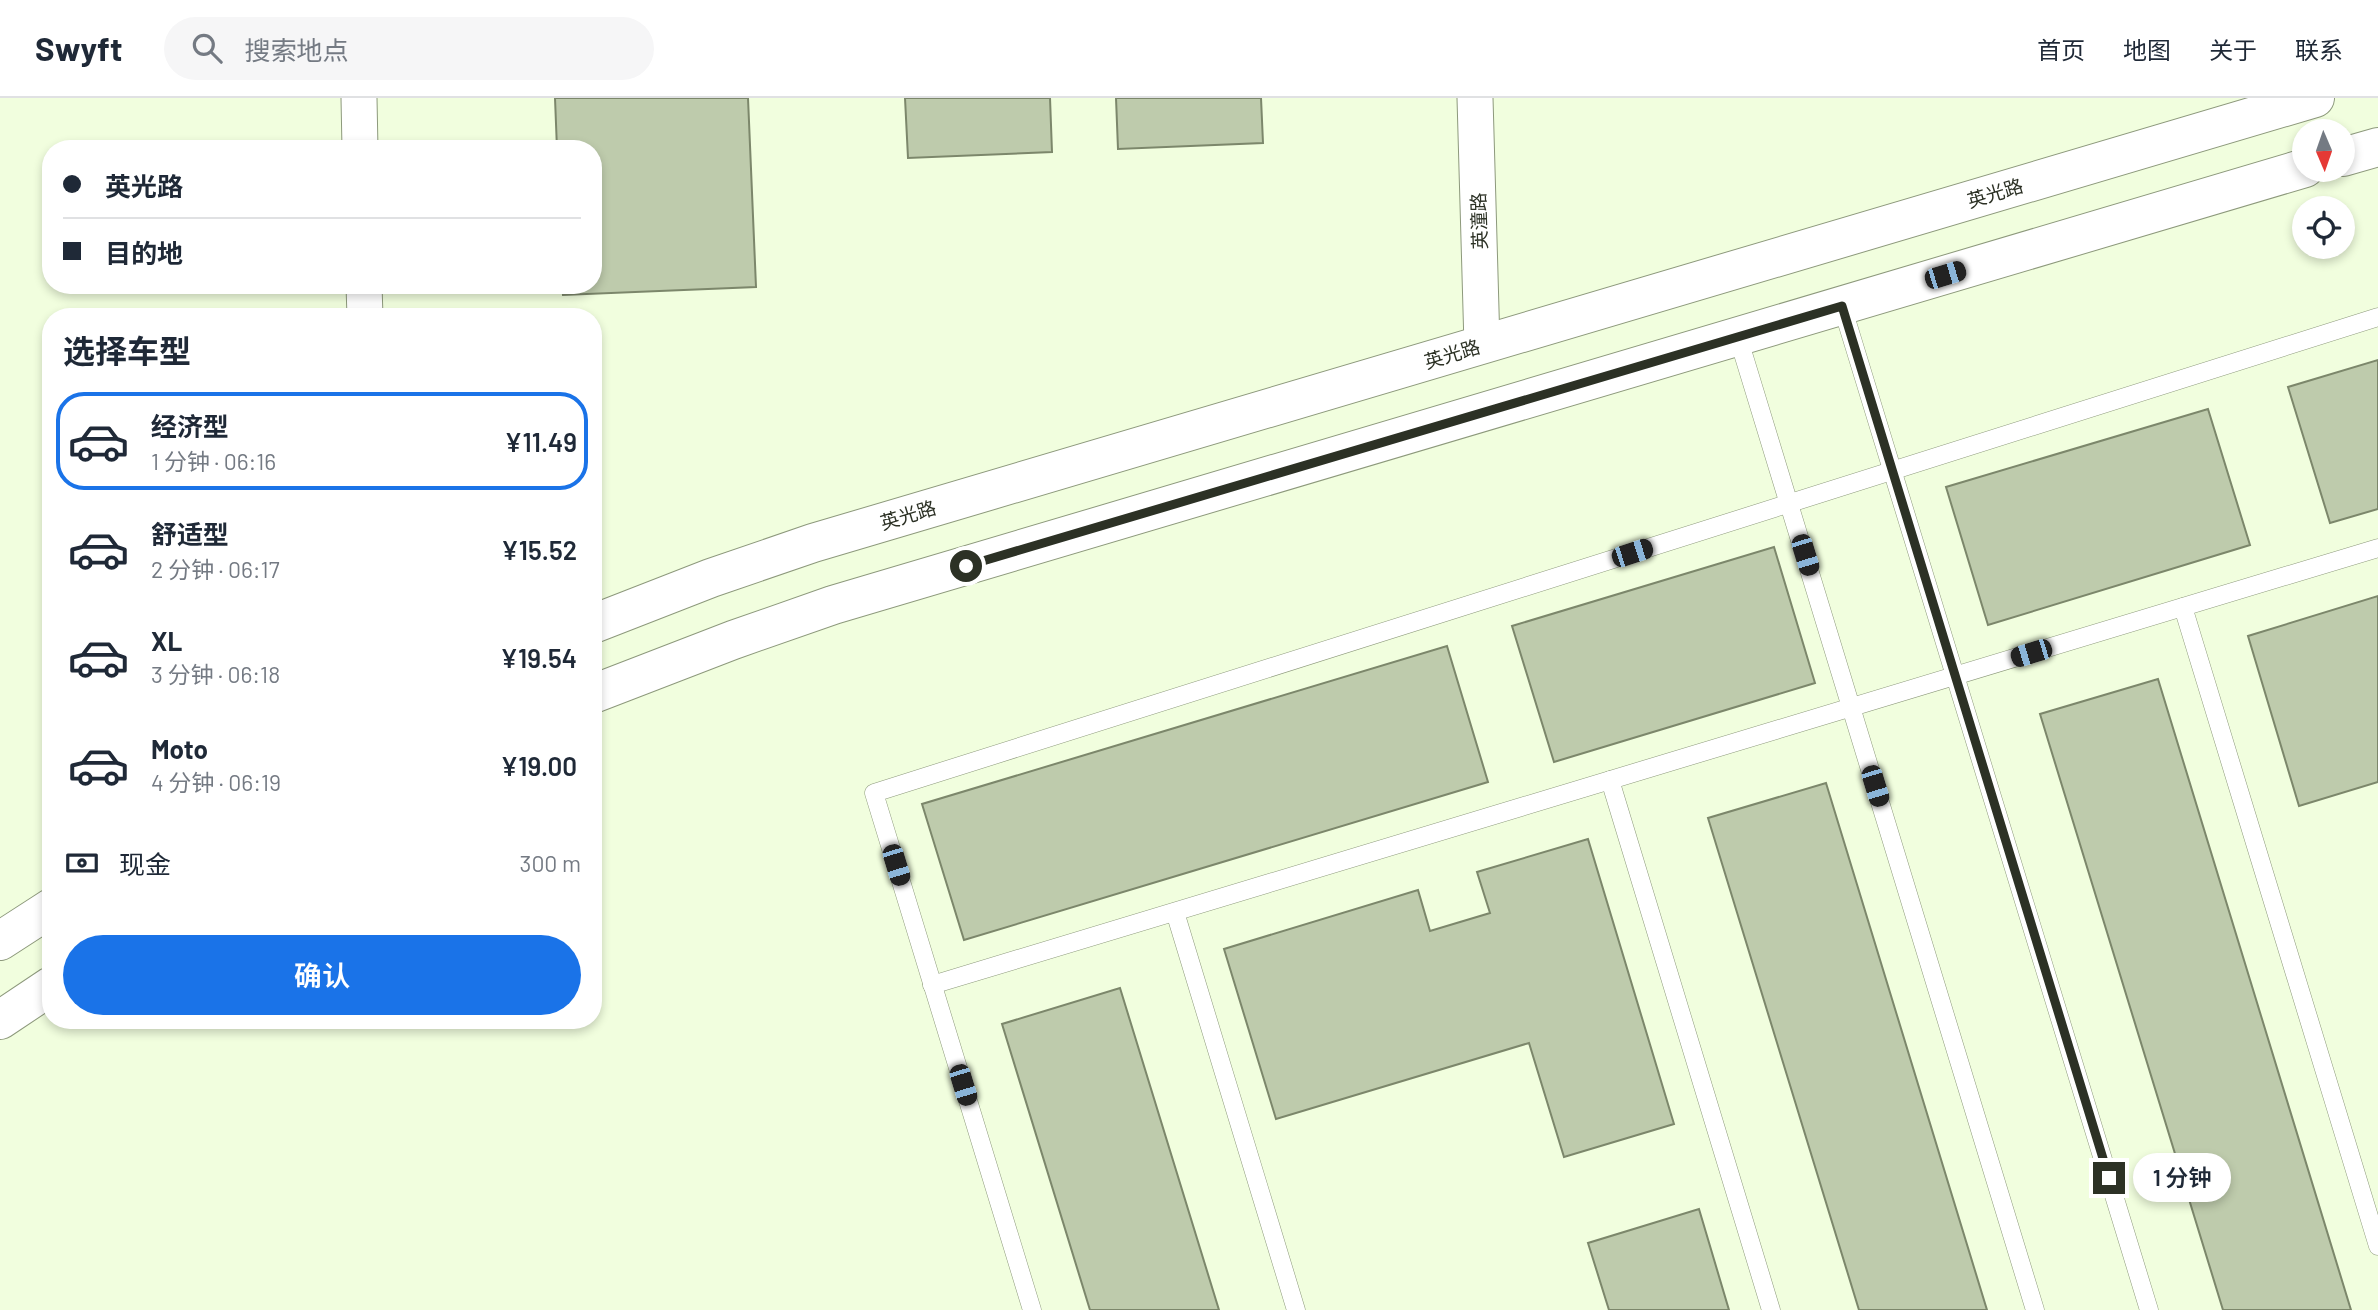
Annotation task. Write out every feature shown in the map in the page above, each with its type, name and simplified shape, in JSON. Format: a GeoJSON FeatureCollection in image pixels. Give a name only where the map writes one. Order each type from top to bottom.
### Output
{"type":"FeatureCollection","features":[{"type":"Feature","properties":{"kind":"main road","name":"英光路"},"geometry":{"type":"LineString","coordinates":[[602,620],[710,578],[813,543],[2294,101]]}},
{"type":"Feature","properties":{"kind":"main road"},"geometry":{"type":"LineString","coordinates":[[2356,153],[2378,147]]}},
{"type":"Feature","properties":{"kind":"main road"},"geometry":{"type":"LineString","coordinates":[[602,690],[708,649],[833,605],[2292,172]]}},
{"type":"Feature","properties":{"kind":"main road"},"geometry":{"type":"LineString","coordinates":[[0,941],[42,914]]}},
{"type":"Feature","properties":{"kind":"main road"},"geometry":{"type":"LineString","coordinates":[[0,1020],[42,992]]}},
{"type":"Feature","properties":{"kind":"street"},"geometry":{"type":"LineString","coordinates":[[359,98],[360,140]]}},
{"type":"Feature","properties":{"kind":"street","name":"英潼路"},"geometry":{"type":"LineString","coordinates":[[1475,98],[1482,345]]}},
{"type":"Feature","properties":{"kind":"lane"},"geometry":{"type":"LineString","coordinates":[[1842,306],[2150,1310]]}},
{"type":"Feature","properties":{"kind":"lane"},"geometry":{"type":"LineString","coordinates":[[1032,1310],[874,793],[2378,317]]}},
{"type":"Feature","properties":{"kind":"lane"},"geometry":{"type":"LineString","coordinates":[[1738,337],[2035,1310]]}},
{"type":"Feature","properties":{"kind":"lane"},"geometry":{"type":"LineString","coordinates":[[932,985],[2378,548]]}},
{"type":"Feature","properties":{"kind":"lane"},"geometry":{"type":"LineString","coordinates":[[2183,607],[2378,1246]]}},
{"type":"Feature","properties":{"kind":"lane"},"geometry":{"type":"LineString","coordinates":[[1609,780],[1771,1310]]}},
{"type":"Feature","properties":{"kind":"lane"},"geometry":{"type":"LineString","coordinates":[[1175,912],[1296,1310]]}},
{"type":"Feature","properties":{"kind":"building"},"geometry":{"type":"Polygon","coordinates":[[[555,98],[748,98],[756,287],[602,293],[602,140],[557,140],[555,98]]]}},
{"type":"Feature","properties":{"kind":"building"},"geometry":{"type":"Polygon","coordinates":[[[905,98],[1050,98],[1052,152],[908,158],[905,98]]]}},
{"type":"Feature","properties":{"kind":"building"},"geometry":{"type":"Polygon","coordinates":[[[1116,98],[1261,98],[1263,143],[1118,149],[1116,98]]]}},
{"type":"Feature","properties":{"kind":"building"},"geometry":{"type":"Polygon","coordinates":[[[2378,360],[2378,509],[2330,523],[2288,387],[2378,360]]]}},
{"type":"Feature","properties":{"kind":"building"},"geometry":{"type":"Polygon","coordinates":[[[2208,409],[2250,545],[1988,625],[1946,487],[2208,409]]]}},
{"type":"Feature","properties":{"kind":"building"},"geometry":{"type":"Polygon","coordinates":[[[1774,547],[1815,683],[1554,762],[1512,626],[1774,547]]]}},
{"type":"Feature","properties":{"kind":"building"},"geometry":{"type":"Polygon","coordinates":[[[2378,596],[2378,782],[2299,806],[2248,636],[2378,596]]]}},
{"type":"Feature","properties":{"kind":"building"},"geometry":{"type":"Polygon","coordinates":[[[1447,646],[1488,782],[964,940],[922,804],[1447,646]]]}},
{"type":"Feature","properties":{"kind":"building"},"geometry":{"type":"Polygon","coordinates":[[[2158,679],[2351,1310],[2223,1310],[2040,714],[2158,679]]]}},
{"type":"Feature","properties":{"kind":"building"},"geometry":{"type":"Polygon","coordinates":[[[1826,783],[1987,1310],[1859,1310],[1708,818],[1826,783]]]}},
{"type":"Feature","properties":{"kind":"building"},"geometry":{"type":"Polygon","coordinates":[[[1588,839],[1674,1124],[1564,1157],[1529,1043],[1276,1119],[1224,949],[1418,890],[1430,931],[1490,913],[1477,872],[1588,839]]]}},
{"type":"Feature","properties":{"kind":"building"},"geometry":{"type":"Polygon","coordinates":[[[1120,988],[1219,1310],[1090,1310],[1002,1024],[1120,988]]]}},
{"type":"Feature","properties":{"kind":"building"},"geometry":{"type":"Polygon","coordinates":[[[1699,1209],[1729,1310],[1609,1310],[1588,1243],[1699,1209]]]}},
{"type":"Feature","properties":{"kind":"route"},"geometry":{"type":"LineString","coordinates":[[966,566],[1842,306],[2109,1178]]}}]}
